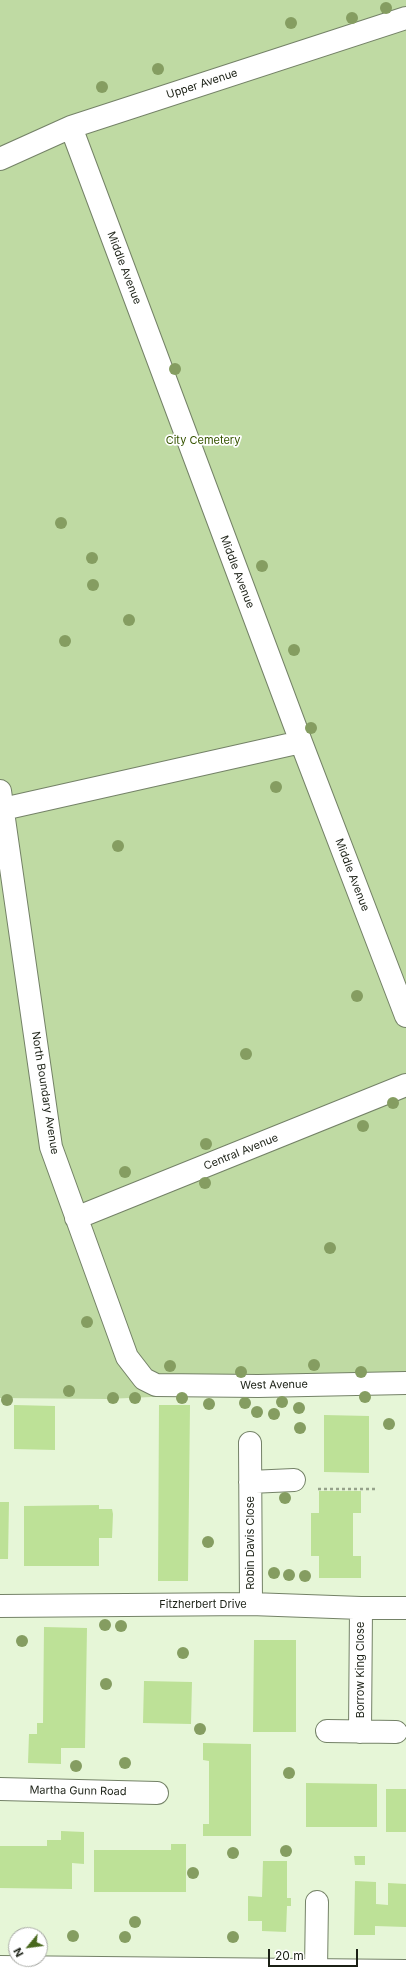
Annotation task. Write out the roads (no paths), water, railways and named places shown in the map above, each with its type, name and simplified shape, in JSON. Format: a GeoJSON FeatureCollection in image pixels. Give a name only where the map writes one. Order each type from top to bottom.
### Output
{"type":"FeatureCollection","features":[{"type":"Feature","properties":{"kind":"street","name":"Upper Avenue"},"geometry":{"type":"LineString","coordinates":[[0,159],[71,127],[406,18]]}},
{"type":"Feature","properties":{"kind":"street","name":"Middle Avenue"},"geometry":{"type":"LineString","coordinates":[[71,127],[301,742],[406,1016]]}},
{"type":"Feature","properties":{"kind":"street"},"geometry":{"type":"LineString","coordinates":[[2,800],[301,742]]}},
{"type":"Feature","properties":{"kind":"street","name":"North Boundary Avenue"},"geometry":{"type":"LineString","coordinates":[[2,800],[51,1147],[127,1357],[144,1379]]}},
{"type":"Feature","properties":{"kind":"street","name":"Central Avenue"},"geometry":{"type":"LineString","coordinates":[[76,1218],[406,1085]]}},
{"type":"Feature","properties":{"kind":"street","name":"West Avenue"},"geometry":{"type":"LineString","coordinates":[[144,1379],[156,1385],[258,1386],[406,1383]]}},
{"type":"Feature","properties":{"kind":"street","name":"Robin Davis Close"},"geometry":{"type":"LineString","coordinates":[[250,1444],[251,1604]]}},
{"type":"Feature","properties":{"kind":"street","name":"Robin Davis Close"},"geometry":{"type":"LineString","coordinates":[[250,1482],[294,1480]]}},
{"type":"Feature","properties":{"kind":"street","name":"Fitzherbert Drive"},"geometry":{"type":"LineString","coordinates":[[0,1606],[251,1604],[406,1608]]}},
{"type":"Feature","properties":{"kind":"street","name":"Borrow King Close"},"geometry":{"type":"LineString","coordinates":[[360,1732],[361,1608]]}},
{"type":"Feature","properties":{"kind":"street","name":"Borrow King Close"},"geometry":{"type":"LineString","coordinates":[[327,1731],[396,1732]]}},
{"type":"Feature","properties":{"kind":"street","name":"Martha Gunn Road"},"geometry":{"type":"LineString","coordinates":[[0,1789],[157,1793]]}},
{"type":"Feature","properties":{"kind":"street"},"geometry":{"type":"LineString","coordinates":[[316,1970],[317,1902]]}},
{"type":"Feature","properties":{"kind":"street"},"geometry":{"type":"LineString","coordinates":[[0,1967],[406,1971]]}},
{"type":"Feature","properties":{"kind":"park label","name":"City Cemetery"},"geometry":{"type":"Point","coordinates":[203,441]}}]}
